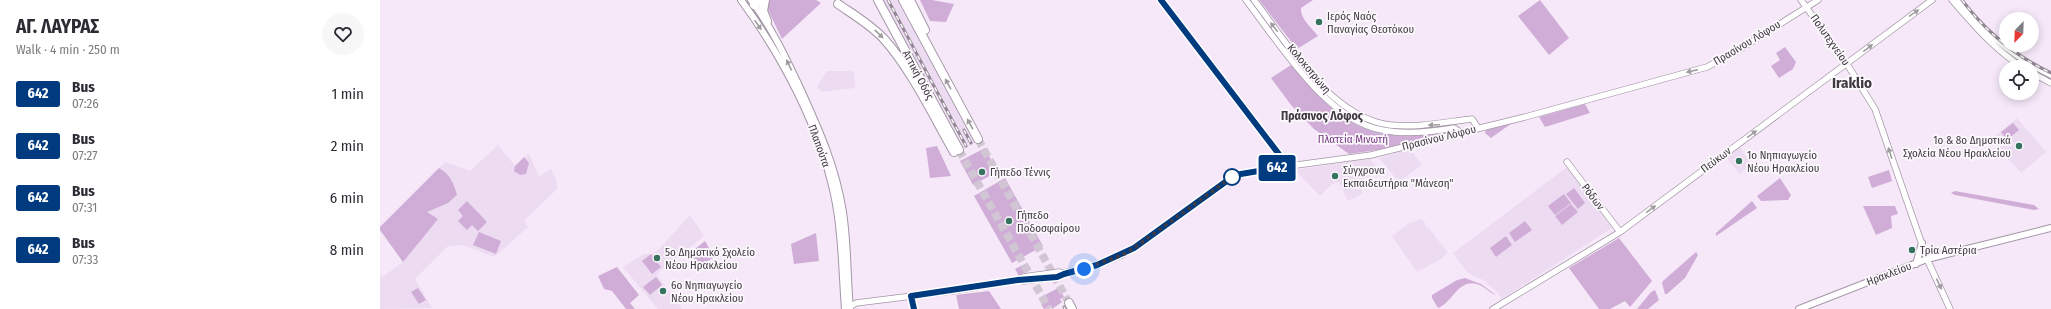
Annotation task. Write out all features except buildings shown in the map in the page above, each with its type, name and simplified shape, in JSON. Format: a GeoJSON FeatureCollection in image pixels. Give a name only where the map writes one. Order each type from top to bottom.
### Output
{"type":"FeatureCollection","features":[{"type":"Feature","properties":{"kind":"highway"},"geometry":{"type":"LineString","coordinates":[[753,2],[764,0],[763,11],[767,21]]}},
{"type":"Feature","properties":{"kind":"highway","name":"Αττική Οδός"},"geometry":{"type":"LineString","coordinates":[[838,4],[866,23],[885,40],[915,84],[956,151],[878,0]]}},
{"type":"Feature","properties":{"kind":"highway","name":"Αττική Οδός"},"geometry":{"type":"LineString","coordinates":[[903,0],[934,60],[978,139]]}},
{"type":"Feature","properties":{"kind":"highway"},"geometry":{"type":"LineString","coordinates":[[910,0],[924,30],[934,60]]}},
{"type":"Feature","properties":{"kind":"main road"},"geometry":{"type":"LineString","coordinates":[[742,2],[753,2]]}},
{"type":"Feature","properties":{"kind":"main road","name":"Πλαπούτα"},"geometry":{"type":"LineString","coordinates":[[742,2],[771,46],[820,142],[837,212],[848,308]]}},
{"type":"Feature","properties":{"kind":"main road","name":"Πλαπούτα"},"geometry":{"type":"LineString","coordinates":[[753,2],[767,21],[820,131],[830,157],[843,211],[848,308]]}},
{"type":"Feature","properties":{"kind":"main road","name":"Ηρακλείου"},"geometry":{"type":"LineString","coordinates":[[1799,309],[1927,259],[2051,228]]}},
{"type":"Feature","properties":{"kind":"main road"},"geometry":{"type":"LineString","coordinates":[[1916,264],[1922,243]]}},
{"type":"Feature","properties":{"kind":"street","name":"Κολοκοτρώνη"},"geometry":{"type":"LineString","coordinates":[[1246,0],[1311,84],[1343,113],[1380,130],[1427,132],[1454,128],[1460,132]]}},
{"type":"Feature","properties":{"kind":"street","name":"Κολοκοτρώνη"},"geometry":{"type":"LineString","coordinates":[[1254,0],[1318,82],[1332,97],[1346,108],[1373,120],[1391,125],[1443,124],[1472,119],[1478,128]]}},
{"type":"Feature","properties":{"kind":"street","name":"Πολυτεχνείου"},"geometry":{"type":"LineString","coordinates":[[1801,0],[1847,64],[1880,121],[1922,243]]}},
{"type":"Feature","properties":{"kind":"street","name":"Πρασίνου Λόφου"},"geometry":{"type":"LineString","coordinates":[[848,308],[856,304],[953,291],[1018,280],[1020,278],[1030,276],[1059,272],[1064,274],[1097,265],[1128,251],[1235,175],[1371,155],[1707,67],[1720,61],[1818,0]]}},
{"type":"Feature","properties":{"kind":"street","name":"Πεύκων"},"geometry":{"type":"LineString","coordinates":[[1493,309],[1620,232],[1932,0]]}},
{"type":"Feature","properties":{"kind":"street"},"geometry":{"type":"LineString","coordinates":[[1952,0],[1995,48],[2012,60]]}},
{"type":"Feature","properties":{"kind":"street"},"geometry":{"type":"LineString","coordinates":[[1959,0],[1978,23],[2001,44],[2026,62],[2051,74]]}},
{"type":"Feature","properties":{"kind":"street"},"geometry":{"type":"LineString","coordinates":[[2039,76],[2051,82]]}},
{"type":"Feature","properties":{"kind":"street","name":"Ρόδων"},"geometry":{"type":"LineString","coordinates":[[1567,162],[1620,232]]}},
{"type":"Feature","properties":{"kind":"street"},"geometry":{"type":"LineString","coordinates":[[1922,243],[1927,259],[1950,309]]}},
{"type":"Feature","properties":{"kind":"shaded area"},"geometry":{"type":"Polygon","coordinates":[[[883,0],[899,0],[976,142],[965,148],[883,0]]]}},
{"type":"Feature","properties":{"kind":"shaded area"},"geometry":{"type":"Polygon","coordinates":[[[827,71],[852,71],[854,73],[855,88],[821,92],[817,86],[827,71]]]}},
{"type":"Feature","properties":{"kind":"shaded area","name":"1ο & 8ο Δημοτικά Σχολεία Νέου Ηρακλείου"},"geometry":{"type":"Polygon","coordinates":[[[2017,118],[2046,152],[2021,173],[1991,139],[2017,118]]]}},
{"type":"Feature","properties":{"kind":"shaded area"},"geometry":{"type":"Polygon","coordinates":[[[498,145],[515,166],[529,153],[539,177],[551,169],[557,183],[557,189],[524,221],[528,227],[494,257],[464,245],[448,246],[415,279],[432,308],[380,309],[380,275],[384,276],[403,262],[380,230],[380,227],[445,162],[470,171],[498,145]]]}},
{"type":"Feature","properties":{"kind":"shaded area","name":"1ο Νηπιαγωγείο Νέου Ηρακλείου"},"geometry":{"type":"Polygon","coordinates":[[[1740,147],[1749,161],[1750,166],[1739,174],[1727,158],[1740,147]]]}},
{"type":"Feature","properties":{"kind":"shaded area","name":"Σύγχρονα Εκπαιδευτήρια \"Μάνεση\""},"geometry":{"type":"Polygon","coordinates":[[[1410,149],[1422,165],[1399,182],[1379,158],[1410,149]]]}},
{"type":"Feature","properties":{"kind":"shaded area","name":"Σύγχρονα Εκπαιδευτήρια \"Μάνεση\""},"geometry":{"type":"Polygon","coordinates":[[[1370,159],[1380,171],[1358,182],[1363,193],[1348,201],[1339,182],[1332,184],[1320,196],[1295,170],[1370,159]]]}},
{"type":"Feature","properties":{"kind":"shaded area"},"geometry":{"type":"Polygon","coordinates":[[[1567,167],[1612,228],[1502,299],[1498,293],[1483,280],[1468,273],[1453,253],[1567,167]]]}},
{"type":"Feature","properties":{"kind":"shaded area","name":"5ο Δημοτικό Σχολείο Νέου Ηρακλείου"},"geometry":{"type":"Polygon","coordinates":[[[690,215],[704,236],[657,275],[682,309],[658,309],[623,267],[644,254],[652,254],[659,249],[690,215]]]}},
{"type":"Feature","properties":{"kind":"shaded area"},"geometry":{"type":"Polygon","coordinates":[[[1421,219],[1426,224],[1425,227],[1429,228],[1448,253],[1443,256],[1443,258],[1417,272],[1392,236],[1408,224],[1421,219]]]}},
{"type":"Feature","properties":{"kind":"green space"},"geometry":{"type":"Polygon","coordinates":[[[769,0],[816,0],[821,3],[782,39],[768,10],[769,0]]]}},
{"type":"Feature","properties":{"kind":"green space"},"geometry":{"type":"Polygon","coordinates":[[[920,0],[932,0],[954,4],[946,22],[930,21],[920,0]]]}},
{"type":"Feature","properties":{"kind":"green space"},"geometry":{"type":"Polygon","coordinates":[[[1259,0],[1313,0],[1301,8],[1301,12],[1304,20],[1318,36],[1297,49],[1259,0]]]}},
{"type":"Feature","properties":{"kind":"green space"},"geometry":{"type":"Polygon","coordinates":[[[1540,0],[1569,38],[1549,55],[1518,16],[1540,0]]]}},
{"type":"Feature","properties":{"kind":"green space"},"geometry":{"type":"Polygon","coordinates":[[[1785,47],[1796,62],[1793,69],[1779,78],[1771,66],[1780,60],[1776,53],[1785,47]]]}},
{"type":"Feature","properties":{"kind":"green space","name":"Πλατεία Μινωτή"},"geometry":{"type":"Polygon","coordinates":[[[1291,65],[1323,100],[1347,120],[1361,127],[1375,132],[1398,136],[1450,133],[1377,150],[1349,154],[1314,129],[1291,105],[1271,78],[1291,65]]]}},
{"type":"Feature","properties":{"kind":"green space"},"geometry":{"type":"Polygon","coordinates":[[[1585,104],[1590,113],[1545,127],[1539,117],[1585,104]]]}},
{"type":"Feature","properties":{"kind":"green space"},"geometry":{"type":"Polygon","coordinates":[[[1512,123],[1491,138],[1485,133],[1486,130],[1512,123]]]}},
{"type":"Feature","properties":{"kind":"green space"},"geometry":{"type":"Polygon","coordinates":[[[2013,123],[2019,130],[2007,140],[2001,132],[2013,123]]]}},
{"type":"Feature","properties":{"kind":"green space"},"geometry":{"type":"Polygon","coordinates":[[[937,146],[951,176],[930,178],[926,148],[937,146]]]}},
{"type":"Feature","properties":{"kind":"green space"},"geometry":{"type":"Polygon","coordinates":[[[985,148],[997,172],[973,185],[960,161],[985,148]]]}},
{"type":"Feature","properties":{"kind":"green space"},"geometry":{"type":"Polygon","coordinates":[[[524,157],[529,163],[526,174],[520,175],[514,171],[515,166],[524,157]]]}},
{"type":"Feature","properties":{"kind":"green space"},"geometry":{"type":"Polygon","coordinates":[[[439,168],[446,173],[451,180],[457,195],[448,203],[427,212],[438,219],[403,262],[380,230],[380,227],[439,168]]]}},
{"type":"Feature","properties":{"kind":"green space"},"geometry":{"type":"Polygon","coordinates":[[[1889,170],[1892,181],[1872,188],[1868,177],[1889,170]]]}},
{"type":"Feature","properties":{"kind":"green space","name":"Γήπεδο Ποδοσφαίρου"},"geometry":{"type":"Polygon","coordinates":[[[1005,178],[1043,246],[1012,263],[974,196],[1005,178]]]}},
{"type":"Feature","properties":{"kind":"green space"},"geometry":{"type":"Polygon","coordinates":[[[1780,178],[1791,195],[1788,200],[1761,201],[1757,196],[1780,178]]]}},
{"type":"Feature","properties":{"kind":"green space"},"geometry":{"type":"Polygon","coordinates":[[[1574,188],[1585,203],[1578,209],[1566,194],[1574,188]]]}},
{"type":"Feature","properties":{"kind":"green space"},"geometry":{"type":"Polygon","coordinates":[[[1955,191],[2034,205],[2039,209],[2034,210],[1951,193],[1955,191]]]}},
{"type":"Feature","properties":{"kind":"green space"},"geometry":{"type":"Polygon","coordinates":[[[1564,194],[1571,203],[1555,215],[1548,206],[1564,194]]]}},
{"type":"Feature","properties":{"kind":"green space"},"geometry":{"type":"Polygon","coordinates":[[[467,201],[487,222],[478,231],[472,225],[467,230],[458,221],[463,216],[458,210],[467,201]]]}},
{"type":"Feature","properties":{"kind":"green space"},"geometry":{"type":"Polygon","coordinates":[[[1752,201],[1757,208],[1716,236],[1716,233],[1752,201]]]}},
{"type":"Feature","properties":{"kind":"green space"},"geometry":{"type":"Polygon","coordinates":[[[1571,204],[1578,212],[1562,225],[1555,216],[1571,204]]]}},
{"type":"Feature","properties":{"kind":"green space"},"geometry":{"type":"Polygon","coordinates":[[[1863,206],[1895,206],[1898,214],[1891,216],[1892,228],[1876,235],[1863,206]]]}},
{"type":"Feature","properties":{"kind":"green space"},"geometry":{"type":"Polygon","coordinates":[[[1525,221],[1532,230],[1515,242],[1509,233],[1525,221]]]}},
{"type":"Feature","properties":{"kind":"green space"},"geometry":{"type":"Polygon","coordinates":[[[479,232],[501,241],[496,254],[473,245],[479,232]]]}},
{"type":"Feature","properties":{"kind":"green space"},"geometry":{"type":"Polygon","coordinates":[[[816,233],[819,261],[794,264],[791,244],[816,233]]]}},
{"type":"Feature","properties":{"kind":"green space"},"geometry":{"type":"Polygon","coordinates":[[[1506,236],[1512,245],[1496,257],[1490,248],[1506,236]]]}},
{"type":"Feature","properties":{"kind":"green space"},"geometry":{"type":"Polygon","coordinates":[[[1619,238],[1652,281],[1630,307],[1625,301],[1610,309],[1599,309],[1569,268],[1619,238]]]}},
{"type":"Feature","properties":{"kind":"green space"},"geometry":{"type":"Polygon","coordinates":[[[705,241],[714,257],[699,267],[690,253],[705,241]]]}},
{"type":"Feature","properties":{"kind":"green space"},"geometry":{"type":"Polygon","coordinates":[[[1696,252],[1698,255],[1685,278],[1667,294],[1665,294],[1662,283],[1663,281],[1696,252]]]}},
{"type":"Feature","properties":{"kind":"green space"},"geometry":{"type":"Polygon","coordinates":[[[651,254],[661,267],[652,274],[642,261],[651,254]]]}},
{"type":"Feature","properties":{"kind":"green space"},"geometry":{"type":"Polygon","coordinates":[[[1027,263],[1031,268],[1019,276],[1015,269],[1027,263]]]}},
{"type":"Feature","properties":{"kind":"green space"},"geometry":{"type":"Polygon","coordinates":[[[617,267],[639,295],[630,303],[635,309],[626,309],[612,291],[604,289],[598,276],[617,267]]]}},
{"type":"Feature","properties":{"kind":"green space"},"geometry":{"type":"Polygon","coordinates":[[[656,277],[662,285],[650,295],[643,287],[656,277]]]}},
{"type":"Feature","properties":{"kind":"green space"},"geometry":{"type":"Polygon","coordinates":[[[1465,278],[1481,284],[1496,295],[1480,285],[1470,283],[1460,288],[1438,308],[1432,298],[1432,295],[1457,280],[1465,278]]]}},
{"type":"Feature","properties":{"kind":"green space"},"geometry":{"type":"Polygon","coordinates":[[[1062,286],[1065,291],[1062,293],[1064,297],[1060,299],[1062,302],[1052,309],[1050,305],[1044,309],[1041,304],[1044,302],[1041,297],[1062,286]]]}},
{"type":"Feature","properties":{"kind":"green space"},"geometry":{"type":"Polygon","coordinates":[[[418,288],[426,300],[419,304],[411,292],[418,288]]]}},
{"type":"Feature","properties":{"kind":"green space"},"geometry":{"type":"Polygon","coordinates":[[[1655,290],[1659,300],[1648,309],[1637,309],[1651,292],[1655,290]]]}},
{"type":"Feature","properties":{"kind":"green space"},"geometry":{"type":"Polygon","coordinates":[[[989,291],[1001,309],[959,309],[956,295],[989,291]]]}},
{"type":"Feature","properties":{"kind":"tunnel"},"geometry":{"type":"LineString","coordinates":[[978,139],[1069,303]]}},
{"type":"Feature","properties":{"kind":"tunnel"},"geometry":{"type":"LineString","coordinates":[[959,150],[1049,309]]}},
{"type":"Feature","properties":{"kind":"railway"},"geometry":{"type":"LineString","coordinates":[[888,0],[966,146]]}},
{"type":"Feature","properties":{"kind":"railway"},"geometry":{"type":"LineString","coordinates":[[1962,0],[1991,33],[2013,51],[2051,73]]}},
{"type":"Feature","properties":{"kind":"railway"},"geometry":{"type":"LineString","coordinates":[[964,130],[971,143]]}},
{"type":"Feature","properties":{"kind":"bus line","name":"642"},"geometry":{"type":"LineString","coordinates":[[914,309],[911,296],[953,291],[1018,280],[1024,281],[1057,277],[1097,265],[1122,255],[1134,248],[1235,175],[1288,166],[1187,36],[1161,0]]}},
{"type":"Feature","properties":{"kind":"place","name":"Ιερός Ναός Παναγίας Θεοτόκου"},"geometry":{"type":"Point","coordinates":[1319,22]}},
{"type":"Feature","properties":{"kind":"place","name":"1ο & 8ο Δημοτικά Σχολεία Νέου Ηρακλείου"},"geometry":{"type":"Point","coordinates":[2019,146]}},
{"type":"Feature","properties":{"kind":"place","name":"1ο Νηπιαγωγείο Νέου Ηρακλείου"},"geometry":{"type":"Point","coordinates":[1739,161]}},
{"type":"Feature","properties":{"kind":"place","name":"Γήπεδο Τέννις"},"geometry":{"type":"Point","coordinates":[982,172]}},
{"type":"Feature","properties":{"kind":"place","name":"Σύγχρονα Εκπαιδευτήρια \"Μάνεση\""},"geometry":{"type":"Point","coordinates":[1335,176]}},
{"type":"Feature","properties":{"kind":"place","name":"Γήπεδο Ποδοσφαίρου"},"geometry":{"type":"Point","coordinates":[1009,221]}},
{"type":"Feature","properties":{"kind":"place","name":"Τρία Αστέρια"},"geometry":{"type":"Point","coordinates":[1912,250]}},
{"type":"Feature","properties":{"kind":"place","name":"5ο Δημοτικό Σχολείο Νέου Ηρακλείου"},"geometry":{"type":"Point","coordinates":[657,258]}},
{"type":"Feature","properties":{"kind":"place","name":"6ο Νηπιαγωγείο Νέου Ηρακλείου"},"geometry":{"type":"Point","coordinates":[663,291]}},
{"type":"Feature","properties":{"kind":"district","name":"Iraklio"},"geometry":{"type":"Point","coordinates":[1852,83]}},
{"type":"Feature","properties":{"kind":"district","name":"Πράσινος Λόφος"},"geometry":{"type":"Point","coordinates":[1322,116]}},
{"type":"Feature","properties":{"kind":"route"},"geometry":{"type":"LineString","coordinates":[[1084,269],[1122,255],[1134,248],[1235,175],[1232,177]]}}]}
